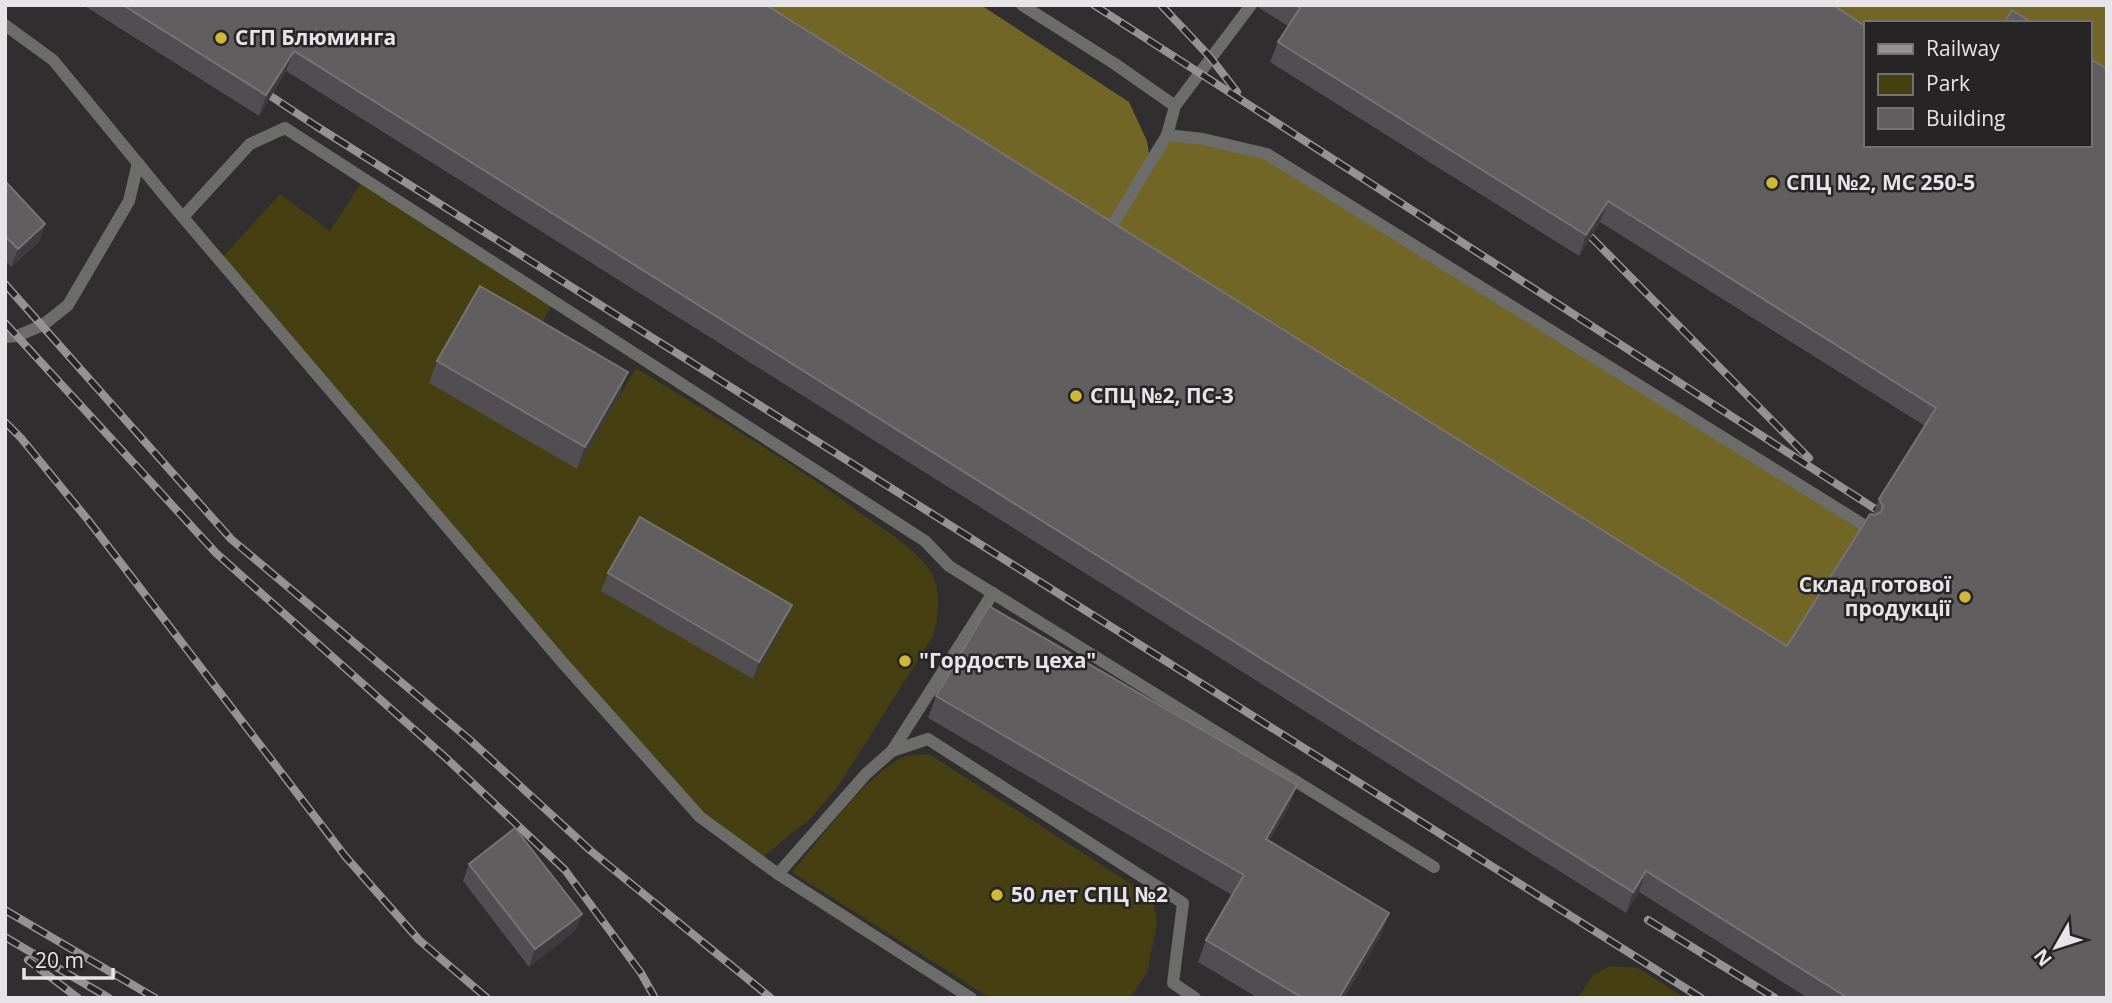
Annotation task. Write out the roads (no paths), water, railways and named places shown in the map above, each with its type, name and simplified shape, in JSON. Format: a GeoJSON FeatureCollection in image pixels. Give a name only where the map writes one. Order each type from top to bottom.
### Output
{"type":"FeatureCollection","features":[{"type":"Feature","properties":{"kind":"lane"},"geometry":{"type":"LineString","coordinates":[[1022,5],[1175,106]]}},
{"type":"Feature","properties":{"kind":"lane"},"geometry":{"type":"LineString","coordinates":[[1109,232],[1167,135],[1175,106],[1251,5]]}},
{"type":"Feature","properties":{"kind":"lane"},"geometry":{"type":"LineString","coordinates":[[5,25],[53,60],[183,217],[563,663],[700,817],[778,874],[971,998]]}},
{"type":"Feature","properties":{"kind":"lane"},"geometry":{"type":"LineString","coordinates":[[183,217],[250,144],[285,128],[925,541],[949,566],[1434,867]]}},
{"type":"Feature","properties":{"kind":"lane"},"geometry":{"type":"LineString","coordinates":[[1167,135],[1203,139],[1267,154],[1867,527]]}},
{"type":"Feature","properties":{"kind":"lane"},"geometry":{"type":"LineString","coordinates":[[5,337],[17,336],[43,325],[68,305],[129,201],[138,163]]}},
{"type":"Feature","properties":{"kind":"lane"},"geometry":{"type":"LineString","coordinates":[[778,874],[866,774],[892,751],[993,593]]}},
{"type":"Feature","properties":{"kind":"lane"},"geometry":{"type":"LineString","coordinates":[[892,751],[928,739],[1183,903],[1173,984],[1195,998]]}},
{"type":"Feature","properties":{"kind":"railway"},"geometry":{"type":"LineString","coordinates":[[1094,5],[1877,510]]}},
{"type":"Feature","properties":{"kind":"railway"},"geometry":{"type":"LineString","coordinates":[[1161,5],[1210,57],[1237,92]]}},
{"type":"Feature","properties":{"kind":"railway"},"geometry":{"type":"LineString","coordinates":[[254,85],[1701,998]]}},
{"type":"Feature","properties":{"kind":"railway"},"geometry":{"type":"LineString","coordinates":[[1591,237],[1809,458]]}},
{"type":"Feature","properties":{"kind":"railway"},"geometry":{"type":"LineString","coordinates":[[5,284],[231,539],[470,740],[591,851],[771,998]]}},
{"type":"Feature","properties":{"kind":"railway"},"geometry":{"type":"LineString","coordinates":[[5,323],[216,553],[446,758],[565,870],[641,973],[655,998]]}},
{"type":"Feature","properties":{"kind":"railway"},"geometry":{"type":"LineString","coordinates":[[5,422],[88,520],[345,856],[419,940],[487,998]]}},
{"type":"Feature","properties":{"kind":"railway"},"geometry":{"type":"LineString","coordinates":[[5,910],[155,998]]}},
{"type":"Feature","properties":{"kind":"railway"},"geometry":{"type":"LineString","coordinates":[[1648,920],[1775,998]]}},
{"type":"Feature","properties":{"kind":"railway"},"geometry":{"type":"LineString","coordinates":[[5,937],[109,998]]}},
{"type":"Feature","properties":{"kind":"railway"},"geometry":{"type":"LineString","coordinates":[[28,960],[78,998]]}},
{"type":"Feature","properties":{"kind":"place","name":"СГП Блюминга"},"geometry":{"type":"Point","coordinates":[221,38]}},
{"type":"Feature","properties":{"kind":"place","name":"СПЦ №2, МС 250-5"},"geometry":{"type":"Point","coordinates":[1772,183]}},
{"type":"Feature","properties":{"kind":"place","name":"СПЦ №2, ПС-3"},"geometry":{"type":"Point","coordinates":[1076,396]}},
{"type":"Feature","properties":{"kind":"place","name":"Склад готової продукції"},"geometry":{"type":"Point","coordinates":[1965,597]}},
{"type":"Feature","properties":{"kind":"place","name":"\"Гордость цеха\""},"geometry":{"type":"Point","coordinates":[905,661]}},
{"type":"Feature","properties":{"kind":"place","name":"50 лет СПЦ №2"},"geometry":{"type":"Point","coordinates":[997,895]}}]}
